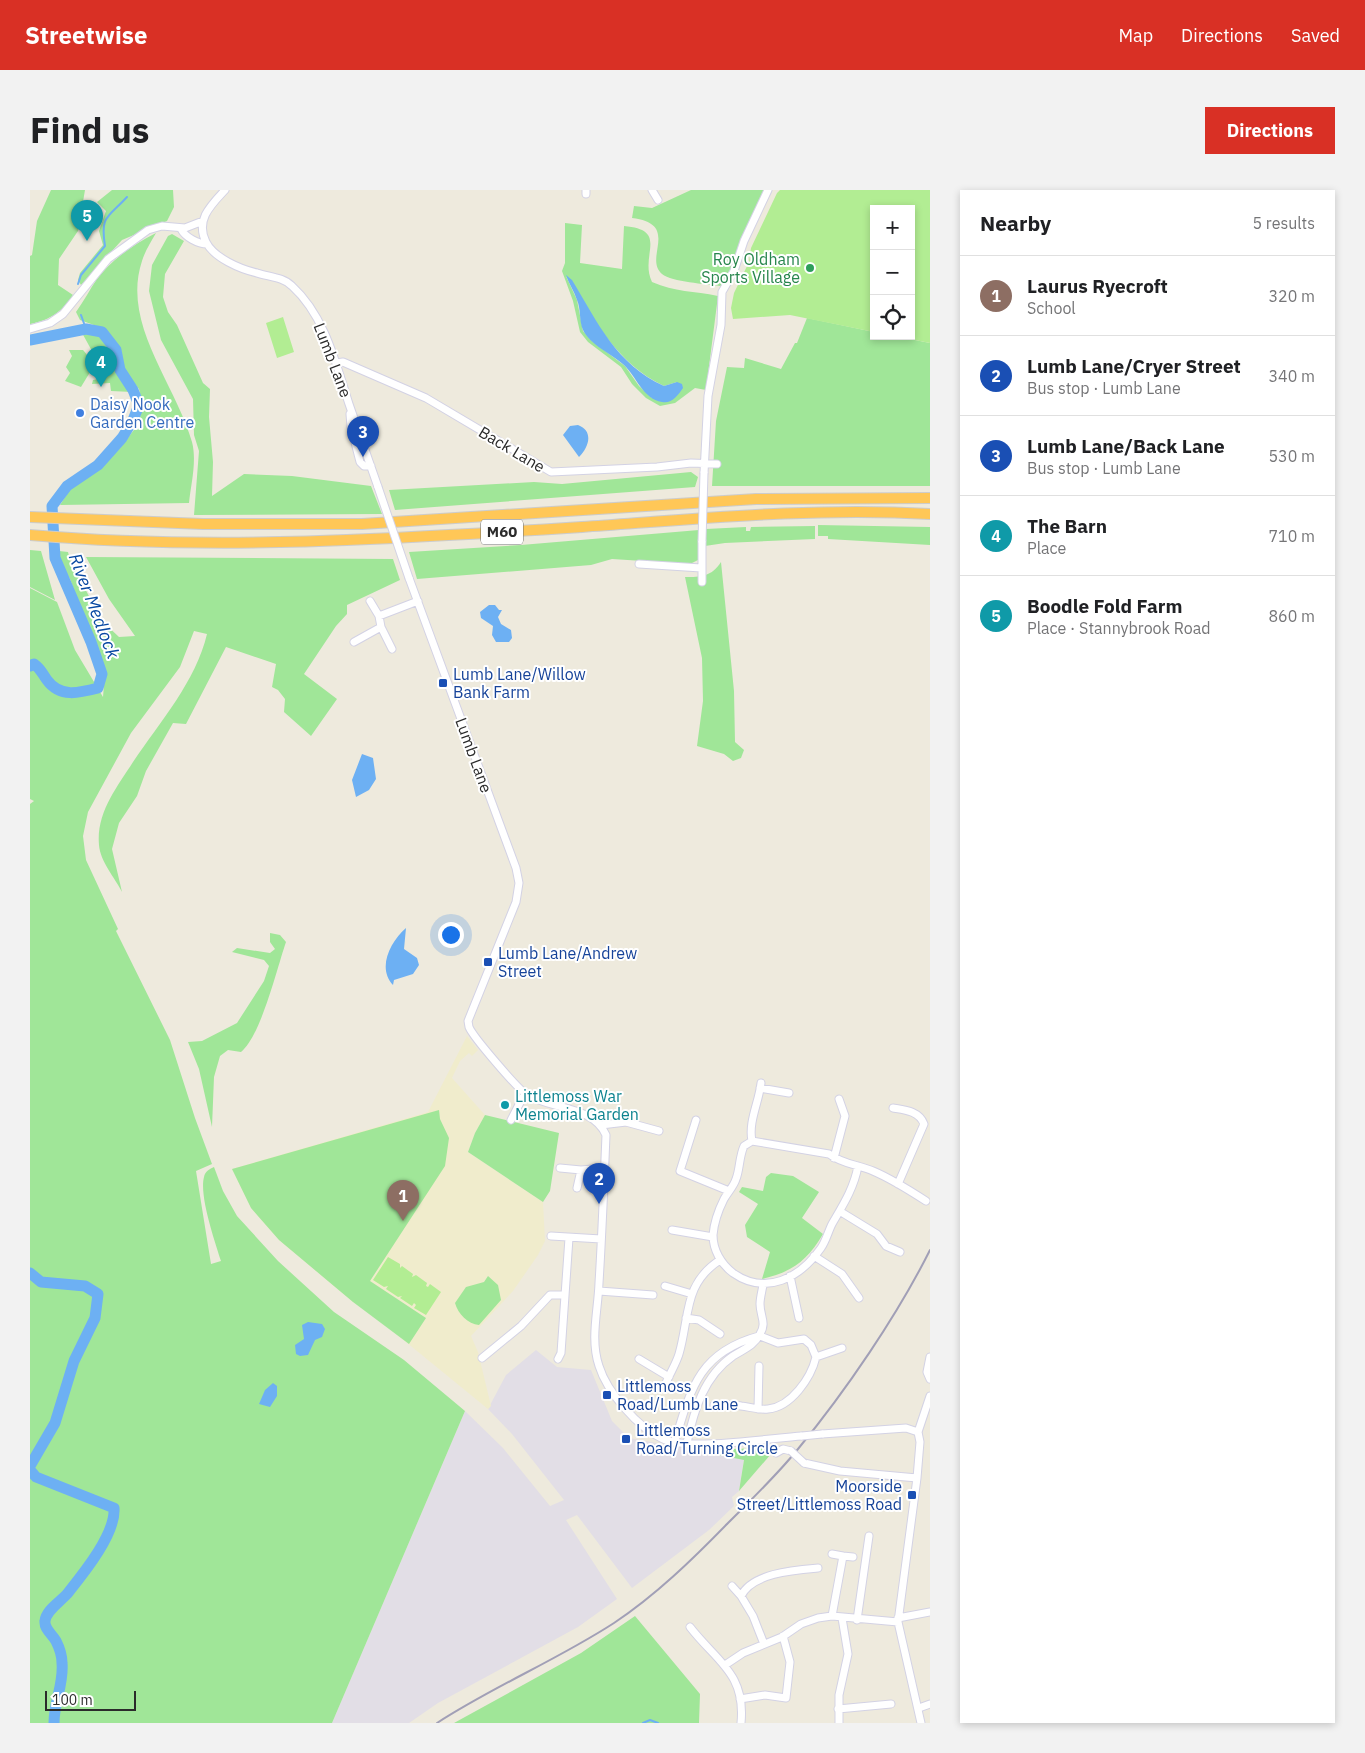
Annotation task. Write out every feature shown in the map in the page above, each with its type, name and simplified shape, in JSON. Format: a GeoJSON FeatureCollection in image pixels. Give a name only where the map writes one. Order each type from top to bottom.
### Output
{"type":"FeatureCollection","features":[{"type":"Feature","properties":{"kind":"highway","name":"M60"},"geometry":{"type":"LineString","coordinates":[[30,517],[203,524],[362,524],[756,498],[930,498]]}},
{"type":"Feature","properties":{"kind":"highway","name":"M60"},"geometry":{"type":"LineString","coordinates":[[30,535],[206,542],[365,540],[758,514],[930,514]]}},
{"type":"Feature","properties":{"kind":"street"},"geometry":{"type":"LineString","coordinates":[[207,244],[202,221],[207,209],[225,190]]}},
{"type":"Feature","properties":{"kind":"street"},"geometry":{"type":"LineString","coordinates":[[652,190],[658,200]]}},
{"type":"Feature","properties":{"kind":"street"},"geometry":{"type":"LineString","coordinates":[[702,582],[704,462],[708,396],[721,325],[722,292],[734,271],[744,241],[768,190]]}},
{"type":"Feature","properties":{"kind":"street"},"geometry":{"type":"LineString","coordinates":[[30,329],[50,323],[63,314],[75,303],[108,259],[148,230],[162,226],[181,228],[202,221]]}},
{"type":"Feature","properties":{"kind":"street","name":"Lumb Lane"},"geometry":{"type":"LineString","coordinates":[[181,228],[182,232],[194,240],[207,244],[213,251],[238,266],[256,273],[280,278],[293,286],[314,312],[336,363],[409,578],[414,602],[516,868],[518,883],[516,902],[468,1022],[469,1027],[525,1093],[539,1100],[593,1118],[601,1125]]}},
{"type":"Feature","properties":{"kind":"street","name":"Back Lane"},"geometry":{"type":"LineString","coordinates":[[336,363],[343,362],[409,389],[551,472],[657,467],[704,462],[717,464]]}},
{"type":"Feature","properties":{"kind":"street"},"geometry":{"type":"LineString","coordinates":[[639,564],[701,568]]}},
{"type":"Feature","properties":{"kind":"street"},"geometry":{"type":"LineString","coordinates":[[370,601],[379,616],[381,627],[392,649]]}},
{"type":"Feature","properties":{"kind":"street"},"geometry":{"type":"LineString","coordinates":[[379,616],[414,602]]}},
{"type":"Feature","properties":{"kind":"street"},"geometry":{"type":"LineString","coordinates":[[354,642],[381,627]]}},
{"type":"Feature","properties":{"kind":"street"},"geometry":{"type":"LineString","coordinates":[[752,1141],[751,1124],[761,1086],[789,1093]]}},
{"type":"Feature","properties":{"kind":"street"},"geometry":{"type":"LineString","coordinates":[[511,1120],[525,1093]]}},
{"type":"Feature","properties":{"kind":"street"},"geometry":{"type":"LineString","coordinates":[[831,1156],[845,1116],[839,1099]]}},
{"type":"Feature","properties":{"kind":"street"},"geometry":{"type":"LineString","coordinates":[[893,1108],[914,1113],[922,1118],[924,1124],[898,1184]]}},
{"type":"Feature","properties":{"kind":"street"},"geometry":{"type":"LineString","coordinates":[[696,1120],[676,1170],[729,1190]]}},
{"type":"Feature","properties":{"kind":"street"},"geometry":{"type":"LineString","coordinates":[[659,1131],[626,1122],[601,1125],[606,1135],[599,1291],[594,1339],[599,1367],[611,1392],[630,1415],[663,1440],[687,1443],[906,1428],[918,1432]]}},
{"type":"Feature","properties":{"kind":"street"},"geometry":{"type":"LineString","coordinates":[[858,1166],[852,1187],[841,1212],[814,1256],[790,1276],[763,1285],[753,1284],[728,1269],[720,1260],[714,1248],[714,1227],[729,1190],[737,1178],[744,1146],[752,1141],[831,1156],[858,1166],[898,1184],[926,1201]]}},
{"type":"Feature","properties":{"kind":"street"},"geometry":{"type":"LineString","coordinates":[[560,1168],[581,1170],[604,1168]]}},
{"type":"Feature","properties":{"kind":"street"},"geometry":{"type":"LineString","coordinates":[[577,1188],[581,1170]]}},
{"type":"Feature","properties":{"kind":"street"},"geometry":{"type":"LineString","coordinates":[[841,1212],[877,1234],[886,1246],[900,1252]]}},
{"type":"Feature","properties":{"kind":"street"},"geometry":{"type":"LineString","coordinates":[[672,1230],[713,1237]]}},
{"type":"Feature","properties":{"kind":"street"},"geometry":{"type":"LineString","coordinates":[[551,1236],[601,1239]]}},
{"type":"Feature","properties":{"kind":"street"},"geometry":{"type":"LineString","coordinates":[[558,1359],[561,1352],[569,1238]]}},
{"type":"Feature","properties":{"kind":"street"},"geometry":{"type":"LineString","coordinates":[[814,1256],[842,1274],[859,1298]]}},
{"type":"Feature","properties":{"kind":"street"},"geometry":{"type":"LineString","coordinates":[[639,1359],[667,1380],[679,1354],[692,1294],[703,1273],[720,1260]]}},
{"type":"Feature","properties":{"kind":"street"},"geometry":{"type":"LineString","coordinates":[[790,1276],[799,1318]]}},
{"type":"Feature","properties":{"kind":"street"},"geometry":{"type":"LineString","coordinates":[[687,1443],[697,1406],[708,1382],[728,1360],[751,1346],[760,1336],[764,1322],[760,1305],[763,1285]]}},
{"type":"Feature","properties":{"kind":"street"},"geometry":{"type":"LineString","coordinates":[[665,1286],[692,1294]]}},
{"type":"Feature","properties":{"kind":"street"},"geometry":{"type":"LineString","coordinates":[[599,1291],[653,1295]]}},
{"type":"Feature","properties":{"kind":"street"},"geometry":{"type":"LineString","coordinates":[[482,1358],[521,1326],[550,1295],[565,1295]]}},
{"type":"Feature","properties":{"kind":"street"},"geometry":{"type":"LineString","coordinates":[[686,1318],[699,1320],[720,1334]]}},
{"type":"Feature","properties":{"kind":"street"},"geometry":{"type":"LineString","coordinates":[[675,1441],[689,1397],[706,1367],[717,1354],[731,1344],[760,1336],[778,1343],[804,1339],[811,1345],[816,1357],[814,1366],[796,1393],[782,1406],[758,1409],[730,1404],[714,1405]]}},
{"type":"Feature","properties":{"kind":"street"},"geometry":{"type":"LineString","coordinates":[[816,1357],[842,1348]]}},
{"type":"Feature","properties":{"kind":"street"},"geometry":{"type":"LineString","coordinates":[[930,1357],[927,1372],[930,1379]]}},
{"type":"Feature","properties":{"kind":"street"},"geometry":{"type":"LineString","coordinates":[[758,1366],[758,1409]]}},
{"type":"Feature","properties":{"kind":"street"},"geometry":{"type":"LineString","coordinates":[[921,1723],[898,1620],[917,1478],[920,1442],[918,1432],[930,1396]]}},
{"type":"Feature","properties":{"kind":"street"},"geometry":{"type":"LineString","coordinates":[[776,1453],[783,1449],[791,1452],[804,1463],[840,1471],[917,1478]]}},
{"type":"Feature","properties":{"kind":"street"},"geometry":{"type":"LineString","coordinates":[[857,1620],[869,1536]]}},
{"type":"Feature","properties":{"kind":"street"},"geometry":{"type":"LineString","coordinates":[[832,1554],[853,1557]]}},
{"type":"Feature","properties":{"kind":"street"},"geometry":{"type":"LineString","coordinates":[[832,1616],[843,1556]]}},
{"type":"Feature","properties":{"kind":"street"},"geometry":{"type":"LineString","coordinates":[[741,1596],[744,1589],[758,1580],[779,1574],[818,1568]]}},
{"type":"Feature","properties":{"kind":"street"},"geometry":{"type":"LineString","coordinates":[[732,1586],[741,1596],[753,1616],[764,1644]]}},
{"type":"Feature","properties":{"kind":"street"},"geometry":{"type":"LineString","coordinates":[[725,1665],[743,1653],[783,1636],[809,1620],[832,1616],[857,1620],[898,1620],[930,1612]]}},
{"type":"Feature","properties":{"kind":"street"},"geometry":{"type":"LineString","coordinates":[[839,1723],[838,1709],[848,1654],[842,1618]]}},
{"type":"Feature","properties":{"kind":"street"},"geometry":{"type":"LineString","coordinates":[[690,1628],[725,1665],[738,1689],[741,1723]]}},
{"type":"Feature","properties":{"kind":"street"},"geometry":{"type":"LineString","coordinates":[[783,1636],[790,1662],[785,1707]]}},
{"type":"Feature","properties":{"kind":"street"},"geometry":{"type":"LineString","coordinates":[[740,1699],[765,1695],[786,1698]]}},
{"type":"Feature","properties":{"kind":"street"},"geometry":{"type":"LineString","coordinates":[[838,1709],[891,1704]]}},
{"type":"Feature","properties":{"kind":"street"},"geometry":{"type":"LineString","coordinates":[[919,1708],[930,1704]]}},
{"type":"Feature","properties":{"kind":"shaded area"},"geometry":{"type":"Polygon","coordinates":[[[467,1036],[478,1050],[472,1056],[469,1053],[460,1061],[452,1078],[485,1115],[475,1133],[468,1152],[543,1202],[545,1241],[538,1255],[513,1291],[471,1336],[478,1352],[491,1406],[488,1409],[368,1311],[353,1302],[279,1240],[251,1208],[232,1169],[428,1112],[467,1036]]]}},
{"type":"Feature","properties":{"kind":"shaded area"},"geometry":{"type":"Polygon","coordinates":[[[536,1350],[557,1367],[591,1370],[612,1421],[629,1438],[744,1459],[739,1491],[732,1497],[734,1506],[709,1530],[632,1588],[577,1515],[566,1520],[617,1599],[578,1627],[438,1703],[409,1723],[332,1723],[465,1411],[503,1448],[550,1506],[564,1500],[512,1434],[488,1409],[506,1375],[536,1350]]]}},
{"type":"Feature","properties":{"kind":"green space"},"geometry":{"type":"Polygon","coordinates":[[[51,190],[85,190],[78,231],[59,259],[58,285],[73,295],[55,314],[30,324],[30,256],[32,255],[37,221],[51,190]]]}},
{"type":"Feature","properties":{"kind":"green space"},"geometry":{"type":"Polygon","coordinates":[[[112,190],[173,190],[174,207],[167,221],[122,240],[81,285],[78,280],[80,273],[103,245],[99,231],[106,211],[97,202],[112,190]]]}},
{"type":"Feature","properties":{"kind":"green space"},"geometry":{"type":"Polygon","coordinates":[[[691,190],[766,190],[740,242],[737,258],[724,285],[681,281],[662,274],[657,267],[658,234],[655,227],[647,221],[632,218],[634,206],[652,208],[691,190]]]}},
{"type":"Feature","properties":{"kind":"green space","name":"Roy Oldham Sports Village"},"geometry":{"type":"Polygon","coordinates":[[[780,190],[930,190],[930,343],[915,340],[915,205],[870,205],[870,331],[790,315],[733,319],[731,308],[734,293],[749,262],[751,248],[780,190]]]}},
{"type":"Feature","properties":{"kind":"green space"},"geometry":{"type":"Polygon","coordinates":[[[565,223],[582,225],[580,263],[622,269],[624,226],[638,228],[650,238],[649,272],[652,282],[677,290],[718,296],[706,390],[695,388],[675,403],[660,406],[646,398],[632,384],[621,367],[588,342],[580,332],[573,301],[562,271],[565,263],[565,223]],[[566,276],[577,300],[583,331],[592,341],[625,366],[639,386],[652,398],[677,382],[664,386],[647,377],[619,353],[596,323],[566,276]]]}},
{"type":"Feature","properties":{"kind":"green space"},"geometry":{"type":"Polygon","coordinates":[[[156,233],[142,261],[137,284],[139,308],[144,331],[192,442],[194,465],[189,503],[60,505],[71,488],[99,469],[120,448],[137,426],[143,407],[139,389],[124,370],[121,350],[105,329],[80,320],[76,312],[97,279],[109,265],[132,247],[156,233]]]}},
{"type":"Feature","properties":{"kind":"green space"},"geometry":{"type":"Polygon","coordinates":[[[172,234],[184,241],[165,274],[163,297],[168,312],[177,325],[203,383],[210,389],[209,417],[213,462],[212,496],[244,474],[292,476],[371,486],[382,514],[194,515],[199,451],[194,435],[193,399],[161,340],[149,291],[152,265],[168,236],[172,234]]]}},
{"type":"Feature","properties":{"kind":"green space"},"geometry":{"type":"Polygon","coordinates":[[[283,317],[294,352],[277,358],[266,323],[283,317]]]}},
{"type":"Feature","properties":{"kind":"green space"},"geometry":{"type":"Polygon","coordinates":[[[807,318],[870,331],[870,340],[915,340],[930,343],[930,486],[712,486],[716,421],[727,367],[744,368],[745,358],[781,369],[795,343],[797,343],[807,318]]]}},
{"type":"Feature","properties":{"kind":"green space"},"geometry":{"type":"Polygon","coordinates":[[[81,331],[91,333],[103,339],[110,349],[122,377],[132,392],[111,391],[110,383],[92,384],[93,380],[99,379],[101,372],[97,370],[98,362],[81,331]]]}},
{"type":"Feature","properties":{"kind":"green space"},"geometry":{"type":"Polygon","coordinates":[[[69,350],[83,350],[92,364],[90,372],[81,387],[65,381],[70,373],[66,367],[72,356],[69,350]]]}},
{"type":"Feature","properties":{"kind":"green space"},"geometry":{"type":"Polygon","coordinates":[[[691,472],[698,477],[695,487],[395,510],[389,490],[534,482],[562,484],[691,472]]]}},
{"type":"Feature","properties":{"kind":"green space"},"geometry":{"type":"Polygon","coordinates":[[[818,525],[930,527],[930,545],[828,539],[828,536],[818,536],[818,525]]]}},
{"type":"Feature","properties":{"kind":"green space"},"geometry":{"type":"Polygon","coordinates":[[[815,526],[815,539],[725,543],[705,546],[706,529],[746,527],[746,531],[750,531],[751,527],[815,526]]]}},
{"type":"Feature","properties":{"kind":"green space"},"geometry":{"type":"Polygon","coordinates":[[[699,530],[698,560],[690,564],[612,559],[591,565],[417,579],[409,552],[521,545],[699,530]]]}},
{"type":"Feature","properties":{"kind":"green space"},"geometry":{"type":"Polygon","coordinates":[[[30,550],[41,551],[55,600],[30,587],[30,550]]]}},
{"type":"Feature","properties":{"kind":"green space"},"geometry":{"type":"Polygon","coordinates":[[[59,551],[68,552],[70,560],[102,621],[119,637],[135,636],[109,599],[86,557],[393,559],[400,580],[347,605],[347,614],[336,626],[304,674],[337,699],[311,736],[284,712],[285,699],[278,690],[272,687],[276,664],[226,647],[186,724],[173,723],[146,771],[137,796],[119,823],[112,849],[122,892],[100,851],[99,833],[104,811],[114,791],[176,701],[195,668],[207,634],[194,631],[180,667],[131,733],[88,812],[83,836],[86,860],[118,929],[116,931],[170,1040],[212,1164],[196,1171],[211,1264],[221,1261],[208,1219],[203,1185],[205,1173],[214,1167],[223,1191],[237,1216],[278,1261],[334,1312],[404,1360],[465,1411],[332,1723],[30,1723],[30,804],[34,801],[30,799],[30,588],[57,602],[75,650],[103,697],[105,673],[70,579],[59,560],[59,551]]]}},
{"type":"Feature","properties":{"kind":"green space"},"geometry":{"type":"Polygon","coordinates":[[[721,562],[734,691],[735,742],[744,750],[741,758],[733,761],[724,754],[697,746],[703,701],[702,658],[685,577],[705,575],[713,571],[721,562]]]}},
{"type":"Feature","properties":{"kind":"green space"},"geometry":{"type":"Polygon","coordinates":[[[270,933],[280,935],[286,942],[262,1017],[255,1032],[241,1052],[228,1050],[220,1056],[214,1077],[212,1127],[199,1069],[188,1042],[202,1041],[237,1023],[264,981],[269,966],[264,960],[232,952],[237,948],[270,953],[275,949],[270,942],[270,933]]]}},
{"type":"Feature","properties":{"kind":"green space"},"geometry":{"type":"Polygon","coordinates":[[[439,1110],[440,1119],[449,1138],[445,1166],[370,1281],[426,1318],[409,1344],[353,1302],[279,1240],[251,1208],[232,1169],[439,1110]]]}},
{"type":"Feature","properties":{"kind":"green space"},"geometry":{"type":"Polygon","coordinates":[[[485,1115],[559,1133],[550,1191],[543,1202],[468,1152],[475,1133],[485,1115]]]}},
{"type":"Feature","properties":{"kind":"green space"},"geometry":{"type":"Polygon","coordinates":[[[771,1173],[793,1176],[819,1192],[802,1218],[823,1234],[811,1251],[798,1264],[782,1273],[762,1279],[770,1252],[747,1237],[745,1225],[758,1204],[739,1192],[742,1187],[763,1191],[766,1177],[771,1173]]]}},
{"type":"Feature","properties":{"kind":"green space"},"geometry":{"type":"Polygon","coordinates":[[[388,1257],[400,1264],[400,1268],[402,1266],[413,1274],[412,1277],[416,1275],[427,1283],[426,1286],[428,1287],[430,1284],[441,1292],[426,1315],[414,1308],[416,1305],[414,1303],[412,1306],[400,1298],[402,1296],[398,1297],[386,1289],[388,1286],[384,1287],[373,1280],[388,1257]]]}},
{"type":"Feature","properties":{"kind":"green space"},"geometry":{"type":"Polygon","coordinates":[[[488,1276],[498,1285],[501,1300],[479,1325],[471,1323],[458,1311],[455,1303],[466,1287],[484,1282],[488,1276]]]}},
{"type":"Feature","properties":{"kind":"green space"},"geometry":{"type":"Polygon","coordinates":[[[765,1448],[772,1450],[771,1454],[739,1491],[744,1460],[719,1455],[732,1449],[765,1448]]]}},
{"type":"Feature","properties":{"kind":"green space"},"geometry":{"type":"Polygon","coordinates":[[[635,1616],[700,1694],[699,1723],[454,1723],[581,1653],[635,1616]]]}},
{"type":"Feature","properties":{"kind":"water"},"geometry":{"type":"Polygon","coordinates":[[[566,275],[572,280],[610,341],[633,366],[647,377],[664,386],[677,382],[682,384],[683,388],[674,398],[669,402],[655,400],[645,392],[624,365],[596,345],[586,335],[583,330],[578,304],[566,275]]]}},
{"type":"Feature","properties":{"kind":"water"},"geometry":{"type":"Polygon","coordinates":[[[578,425],[588,435],[585,449],[579,457],[563,435],[570,426],[578,425]]]}},
{"type":"Feature","properties":{"kind":"water"},"geometry":{"type":"Polygon","coordinates":[[[489,605],[495,605],[499,610],[502,610],[498,617],[501,624],[511,630],[512,638],[509,642],[496,642],[492,635],[493,626],[481,618],[480,612],[489,605]]]}},
{"type":"Feature","properties":{"kind":"water"},"geometry":{"type":"Polygon","coordinates":[[[362,754],[373,758],[376,779],[369,790],[356,797],[352,780],[362,754]]]}},
{"type":"Feature","properties":{"kind":"water"},"geometry":{"type":"Polygon","coordinates":[[[406,928],[404,949],[417,958],[419,965],[413,974],[394,980],[393,985],[388,978],[386,963],[395,940],[406,928]]]}},
{"type":"Feature","properties":{"kind":"water"},"geometry":{"type":"Polygon","coordinates":[[[308,1322],[322,1324],[325,1329],[322,1337],[315,1340],[308,1355],[300,1356],[296,1354],[295,1345],[304,1339],[302,1325],[308,1322]]]}},
{"type":"Feature","properties":{"kind":"water"},"geometry":{"type":"Polygon","coordinates":[[[273,1383],[277,1386],[277,1396],[270,1407],[259,1404],[265,1390],[273,1383]]]}},
{"type":"Feature","properties":{"kind":"waterway"},"geometry":{"type":"LineString","coordinates":[[78,284],[81,275],[105,246],[104,228],[107,218],[127,197]]}},
{"type":"Feature","properties":{"kind":"waterway"},"geometry":{"type":"LineString","coordinates":[[81,315],[86,329]]}},
{"type":"Feature","properties":{"kind":"waterway","name":"River Medlock"},"geometry":{"type":"LineString","coordinates":[[30,340],[86,329],[102,332],[116,350],[120,370],[133,390],[139,405],[133,420],[122,438],[98,465],[67,486],[52,506],[55,558],[91,642],[102,674],[98,688],[70,693],[64,692],[52,686],[34,664],[30,666]]}},
{"type":"Feature","properties":{"kind":"waterway","name":"River Medlock"},"geometry":{"type":"LineString","coordinates":[[30,1273],[41,1282],[85,1286],[98,1294],[95,1318],[74,1361],[55,1423],[30,1466]]}},
{"type":"Feature","properties":{"kind":"waterway","name":"River Medlock"},"geometry":{"type":"LineString","coordinates":[[30,1470],[36,1477],[114,1508],[110,1530],[97,1553],[67,1594],[46,1617],[46,1627],[56,1641],[62,1660],[62,1678],[54,1723]]}},
{"type":"Feature","properties":{"kind":"waterway"},"geometry":{"type":"LineString","coordinates":[[643,1723],[650,1720],[658,1723]]}},
{"type":"Feature","properties":{"kind":"railway"},"geometry":{"type":"LineString","coordinates":[[437,1723],[614,1623],[645,1601],[688,1563],[773,1478],[816,1427],[886,1327],[930,1250]]}},
{"type":"Feature","properties":{"kind":"place","name":"Boodle Fold Farm"},"geometry":{"type":"Point","coordinates":[87,241]}},
{"type":"Feature","properties":{"kind":"place","name":"Roy Oldham Sports Village"},"geometry":{"type":"Point","coordinates":[810,268]}},
{"type":"Feature","properties":{"kind":"place","name":"The Barn"},"geometry":{"type":"Point","coordinates":[101,387]}},
{"type":"Feature","properties":{"kind":"place","name":"Daisy Nook Garden Centre"},"geometry":{"type":"Point","coordinates":[80,413]}},
{"type":"Feature","properties":{"kind":"place","name":"Lumb Lane/Back Lane"},"geometry":{"type":"Point","coordinates":[363,457]}},
{"type":"Feature","properties":{"kind":"place","name":"Lumb Lane/Willow Bank Farm"},"geometry":{"type":"Point","coordinates":[443,683]}},
{"type":"Feature","properties":{"kind":"place","name":"Lumb Lane/Andrew Street"},"geometry":{"type":"Point","coordinates":[488,962]}},
{"type":"Feature","properties":{"kind":"place","name":"Littlemoss War Memorial Garden"},"geometry":{"type":"Point","coordinates":[505,1105]}},
{"type":"Feature","properties":{"kind":"place","name":"Lumb Lane/Cryer Street"},"geometry":{"type":"Point","coordinates":[599,1204]}},
{"type":"Feature","properties":{"kind":"place","name":"Laurus Ryecroft"},"geometry":{"type":"Point","coordinates":[403,1221]}},
{"type":"Feature","properties":{"kind":"place","name":"Littlemoss Road/Lumb Lane"},"geometry":{"type":"Point","coordinates":[607,1395]}},
{"type":"Feature","properties":{"kind":"place","name":"Littlemoss Road/Turning Circle"},"geometry":{"type":"Point","coordinates":[626,1439]}},
{"type":"Feature","properties":{"kind":"place","name":"Moorside Street/Littlemoss Road"},"geometry":{"type":"Point","coordinates":[912,1495]}}]}
